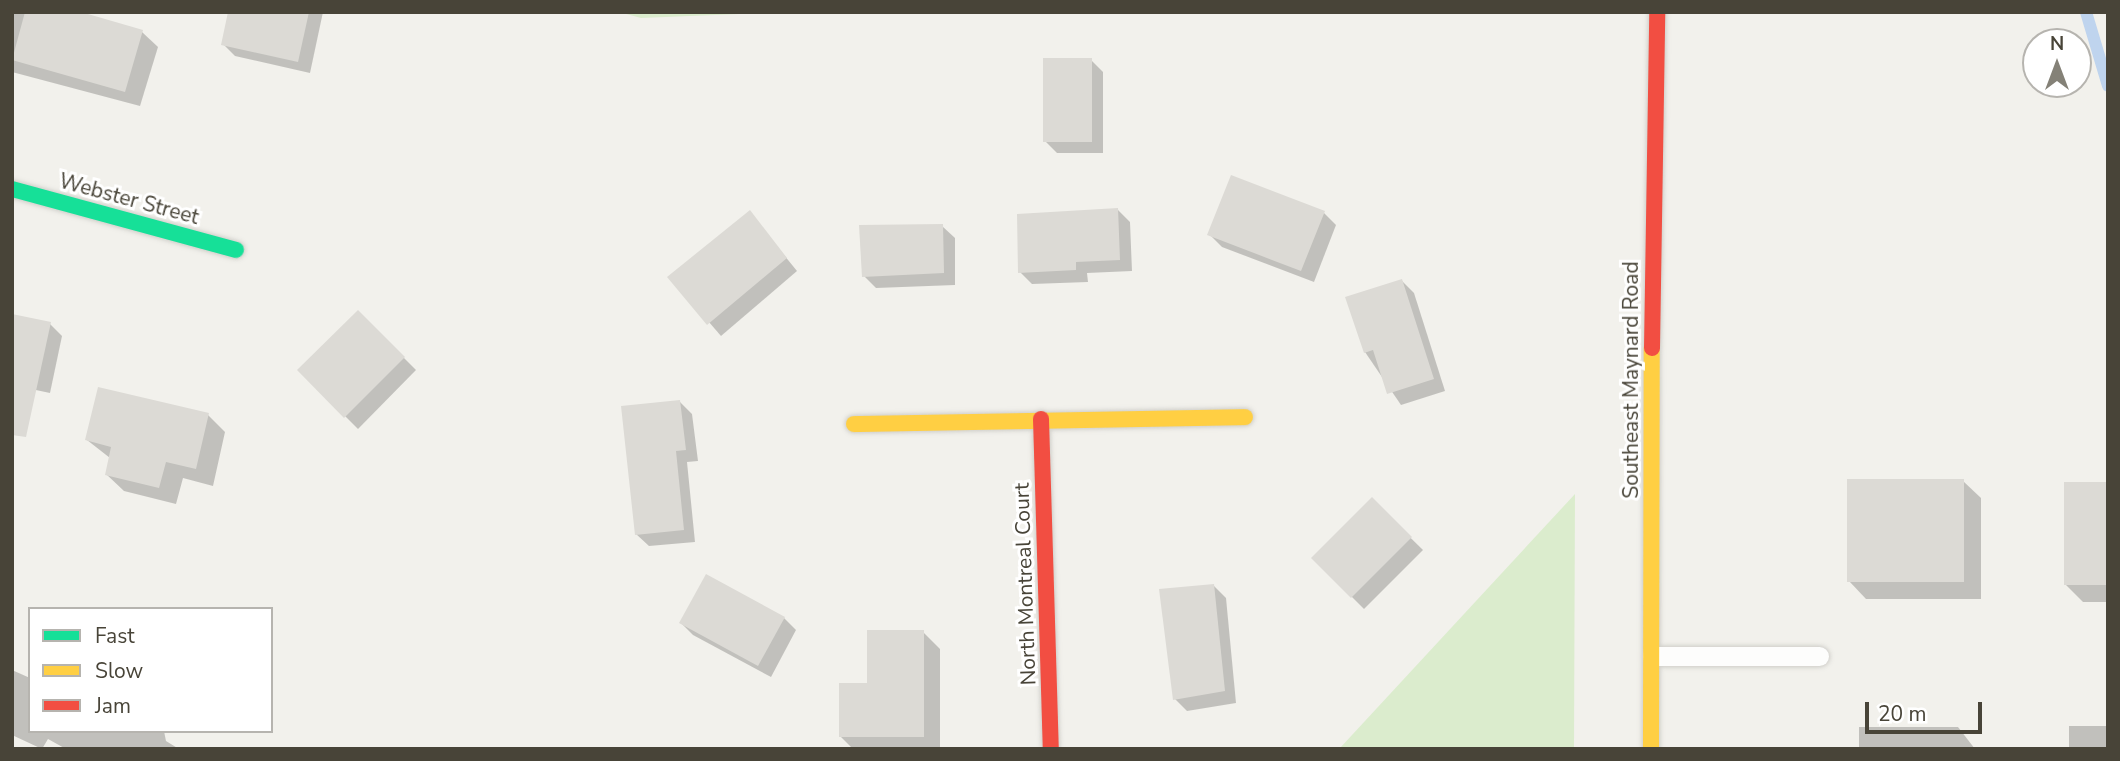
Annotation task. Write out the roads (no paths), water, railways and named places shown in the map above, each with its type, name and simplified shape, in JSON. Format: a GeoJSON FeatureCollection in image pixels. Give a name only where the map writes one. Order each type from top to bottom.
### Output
{"type":"FeatureCollection","features":[{"type":"Feature","properties":{"kind":"street","name":"Southeast Maynard Road"},"geometry":{"type":"LineString","coordinates":[[1651,749],[1652,106],[1657,12]]}},
{"type":"Feature","properties":{"kind":"street","name":"Webster Street"},"geometry":{"type":"LineString","coordinates":[[12,190],[236,250]]}},
{"type":"Feature","properties":{"kind":"street"},"geometry":{"type":"LineString","coordinates":[[854,424],[1245,417]]}},
{"type":"Feature","properties":{"kind":"street","name":"North Montreal Court"},"geometry":{"type":"LineString","coordinates":[[1041,419],[1051,749]]}},
{"type":"Feature","properties":{"kind":"lane"},"geometry":{"type":"LineString","coordinates":[[1652,656],[1819,656]]}},
{"type":"Feature","properties":{"kind":"waterway"},"geometry":{"type":"LineString","coordinates":[[2086,12],[2108,86]]}}]}
